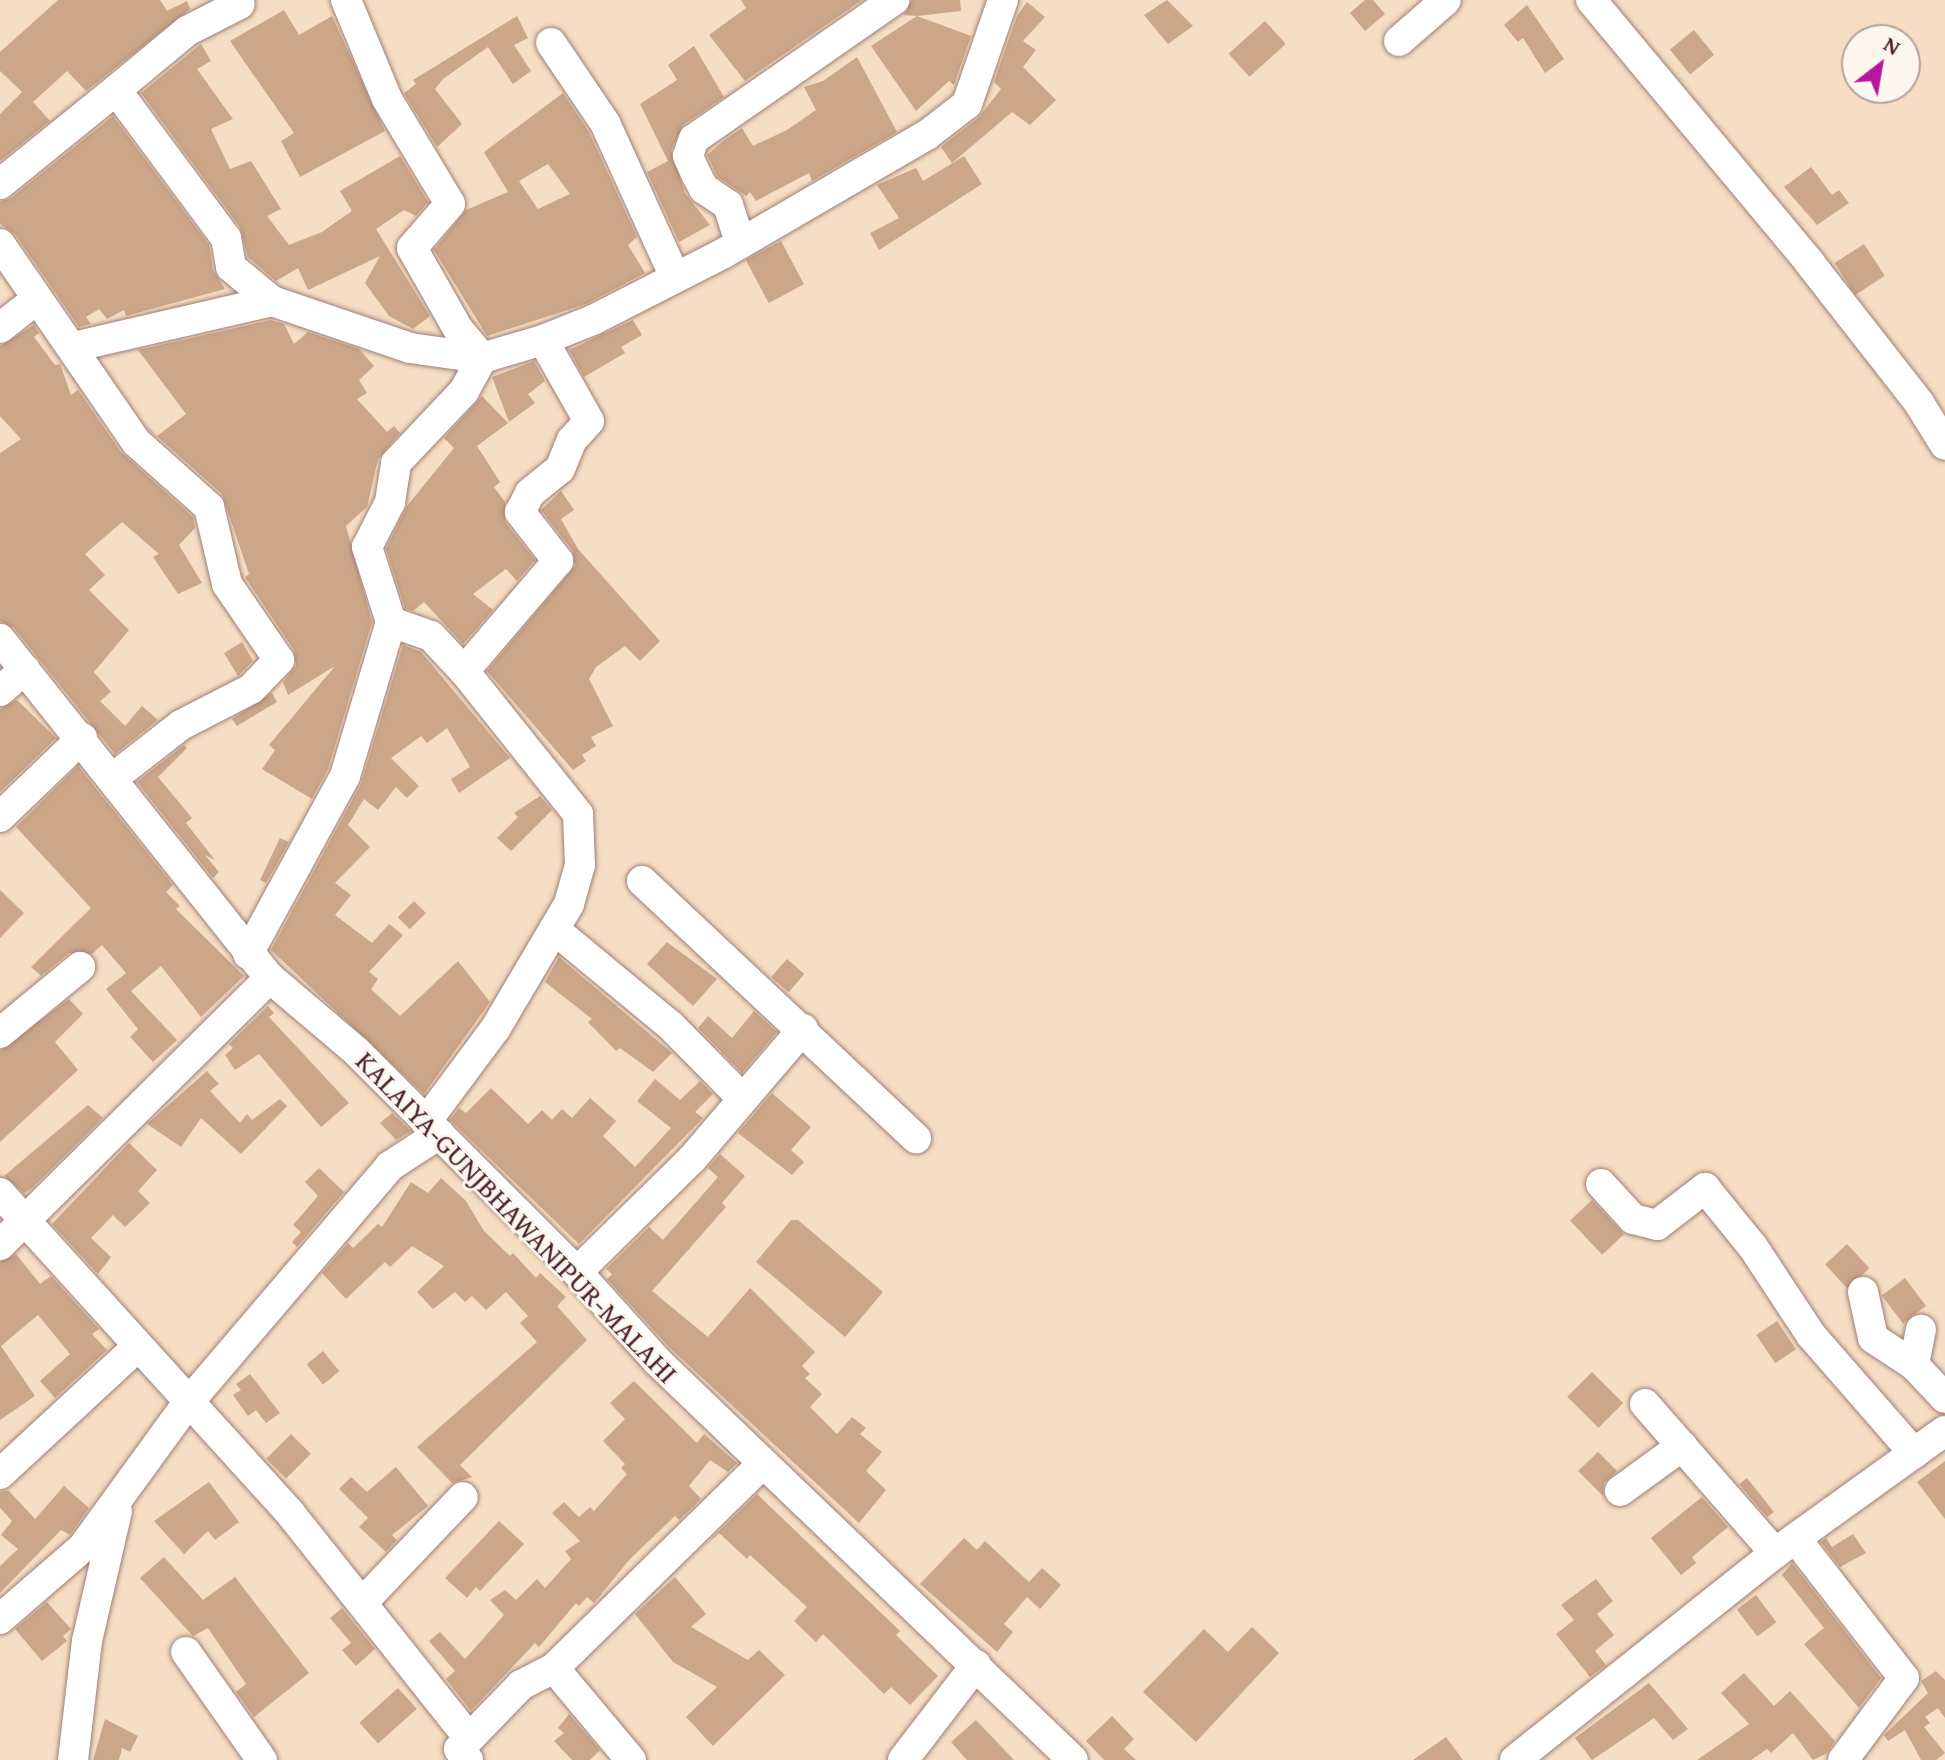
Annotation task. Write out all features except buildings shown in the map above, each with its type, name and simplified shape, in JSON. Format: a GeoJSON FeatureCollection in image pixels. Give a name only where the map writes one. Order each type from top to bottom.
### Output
{"type":"FeatureCollection","features":[{"type":"Feature","properties":{"kind":"street"},"geometry":{"type":"LineString","coordinates":[[346,0],[387,99],[450,204],[412,248],[458,329],[482,358]]}},
{"type":"Feature","properties":{"kind":"street"},"geometry":{"type":"LineString","coordinates":[[740,242],[728,205],[704,189],[696,174],[688,156],[694,139],[894,0]]}},
{"type":"Feature","properties":{"kind":"street"},"geometry":{"type":"LineString","coordinates":[[116,90],[226,238],[231,267],[272,301],[410,348],[482,358],[543,340],[675,277],[858,179],[967,104],[1003,0]]}},
{"type":"Feature","properties":{"kind":"street"},"geometry":{"type":"LineString","coordinates":[[1399,41],[1446,0]]}},
{"type":"Feature","properties":{"kind":"street"},"geometry":{"type":"LineString","coordinates":[[1591,0],[1809,262],[1919,403],[1945,445]]}},
{"type":"Feature","properties":{"kind":"street"},"geometry":{"type":"LineString","coordinates":[[0,184],[187,31],[240,4]]}},
{"type":"Feature","properties":{"kind":"street"},"geometry":{"type":"LineString","coordinates":[[551,43],[605,123],[675,277]]}},
{"type":"Feature","properties":{"kind":"street"},"geometry":{"type":"LineString","coordinates":[[0,244],[136,442],[209,507],[227,584],[279,660],[251,689],[181,725],[113,778]]}},
{"type":"Feature","properties":{"kind":"street"},"geometry":{"type":"LineString","coordinates":[[0,328],[37,299]]}},
{"type":"Feature","properties":{"kind":"street"},"geometry":{"type":"LineString","coordinates":[[73,347],[272,301]]}},
{"type":"Feature","properties":{"kind":"street"},"geometry":{"type":"LineString","coordinates":[[464,671],[558,561],[520,512],[530,493],[560,469],[572,440],[589,421],[543,340]]}},
{"type":"Feature","properties":{"kind":"street"},"geometry":{"type":"LineString","coordinates":[[248,954],[345,776],[391,622],[367,547],[390,502],[396,463],[464,391],[482,358]]}},
{"type":"Feature","properties":{"kind":"street"},"geometry":{"type":"LineString","coordinates":[[0,1619],[83,1547],[120,1502],[187,1404],[390,1166],[433,1128],[555,930],[580,865],[578,814],[464,671],[431,636],[391,622]]}},
{"type":"Feature","properties":{"kind":"street","name":"KALAIYA-GUNJBHAWANIPUR-MALAHI"},"geometry":{"type":"LineString","coordinates":[[0,639],[82,738],[248,954],[270,978],[356,1051],[577,1272],[657,1361],[1073,1760]]}},
{"type":"Feature","properties":{"kind":"street"},"geometry":{"type":"LineString","coordinates":[[0,691],[25,669]]}},
{"type":"Feature","properties":{"kind":"street"},"geometry":{"type":"LineString","coordinates":[[0,817],[82,738]]}},
{"type":"Feature","properties":{"kind":"street"},"geometry":{"type":"LineString","coordinates":[[642,881],[916,1138]]}},
{"type":"Feature","properties":{"kind":"street"},"geometry":{"type":"LineString","coordinates":[[555,930],[670,1025],[742,1098]]}},
{"type":"Feature","properties":{"kind":"street"},"geometry":{"type":"LineString","coordinates":[[0,1033],[80,967]]}},
{"type":"Feature","properties":{"kind":"street"},"geometry":{"type":"LineString","coordinates":[[0,1245],[270,978]]}},
{"type":"Feature","properties":{"kind":"street"},"geometry":{"type":"LineString","coordinates":[[577,1272],[692,1159],[803,1029]]}},
{"type":"Feature","properties":{"kind":"street"},"geometry":{"type":"LineString","coordinates":[[1601,1184],[1633,1219],[1657,1225],[1705,1188],[1753,1247],[1811,1335],[1914,1453]]}},
{"type":"Feature","properties":{"kind":"street"},"geometry":{"type":"LineString","coordinates":[[0,1193],[187,1404],[290,1513],[362,1603],[462,1752],[521,1685],[554,1668],[762,1464]]}},
{"type":"Feature","properties":{"kind":"street"},"geometry":{"type":"LineString","coordinates":[[1863,1292],[1873,1338],[1914,1365],[1945,1398]]}},
{"type":"Feature","properties":{"kind":"street"},"geometry":{"type":"LineString","coordinates":[[1914,1365],[1921,1330]]}},
{"type":"Feature","properties":{"kind":"street"},"geometry":{"type":"LineString","coordinates":[[0,1474],[138,1346]]}},
{"type":"Feature","properties":{"kind":"street"},"geometry":{"type":"LineString","coordinates":[[1645,1404],[1682,1446],[1785,1546],[1904,1678],[1843,1760]]}},
{"type":"Feature","properties":{"kind":"street"},"geometry":{"type":"LineString","coordinates":[[1515,1760],[1785,1546],[1945,1431]]}},
{"type":"Feature","properties":{"kind":"street"},"geometry":{"type":"LineString","coordinates":[[1620,1491],[1682,1446]]}},
{"type":"Feature","properties":{"kind":"street"},"geometry":{"type":"LineString","coordinates":[[362,1603],[463,1497]]}},
{"type":"Feature","properties":{"kind":"street"},"geometry":{"type":"LineString","coordinates":[[73,1760],[87,1641],[120,1502]]}},
{"type":"Feature","properties":{"kind":"street"},"geometry":{"type":"LineString","coordinates":[[186,1652],[262,1760]]}},
{"type":"Feature","properties":{"kind":"street"},"geometry":{"type":"LineString","coordinates":[[903,1760],[976,1665]]}},
{"type":"Feature","properties":{"kind":"street"},"geometry":{"type":"LineString","coordinates":[[554,1668],[631,1760]]}}]}
